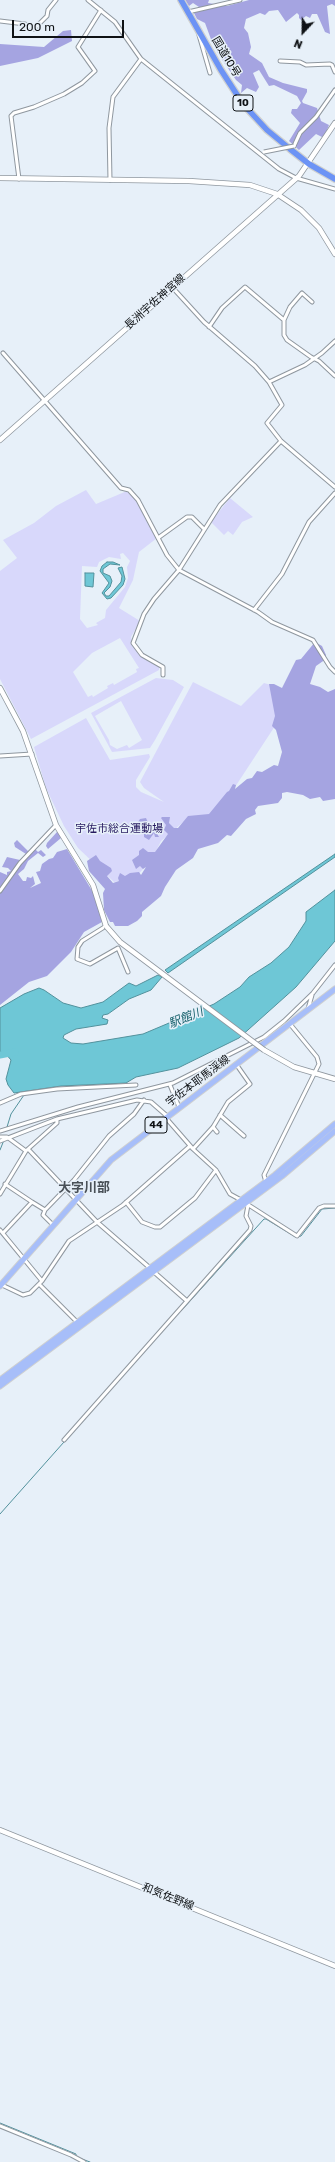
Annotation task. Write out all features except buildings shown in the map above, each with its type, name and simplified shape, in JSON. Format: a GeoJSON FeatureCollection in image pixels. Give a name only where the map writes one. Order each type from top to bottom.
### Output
{"type":"FeatureCollection","features":[{"type":"Feature","properties":{"kind":"highway","name":"国道10号"},"geometry":{"type":"LineString","coordinates":[[181,0],[243,104],[267,130],[309,164],[335,179]]}},
{"type":"Feature","properties":{"kind":"main road","name":"宇佐本耶馬渓線"},"geometry":{"type":"LineString","coordinates":[[0,1285],[111,1160],[335,989]]}},
{"type":"Feature","properties":{"kind":"main road"},"geometry":{"type":"LineString","coordinates":[[0,1386],[79,1324],[245,1203],[335,1124]]}},
{"type":"Feature","properties":{"kind":"main road"},"geometry":{"type":"LineString","coordinates":[[267,1184],[335,1130]]}},
{"type":"Feature","properties":{"kind":"main road"},"geometry":{"type":"LineString","coordinates":[[1,1378],[79,1324]]}},
{"type":"Feature","properties":{"kind":"street"},"geometry":{"type":"LineString","coordinates":[[0,21],[25,24],[34,29],[47,16],[48,10],[56,0]]}},
{"type":"Feature","properties":{"kind":"street"},"geometry":{"type":"LineString","coordinates":[[88,0],[121,29],[141,60],[279,169],[296,178],[335,189]]}},
{"type":"Feature","properties":{"kind":"street"},"geometry":{"type":"LineString","coordinates":[[188,12],[240,0]]}},
{"type":"Feature","properties":{"kind":"street"},"geometry":{"type":"LineString","coordinates":[[19,178],[11,116],[14,113],[34,107],[64,94],[82,83],[95,71],[78,47],[101,10]]}},
{"type":"Feature","properties":{"kind":"street"},"geometry":{"type":"LineString","coordinates":[[197,28],[210,73]]}},
{"type":"Feature","properties":{"kind":"street"},"geometry":{"type":"LineString","coordinates":[[110,180],[110,128],[113,97],[141,60]]}},
{"type":"Feature","properties":{"kind":"street"},"geometry":{"type":"LineString","coordinates":[[280,61],[300,62],[306,65],[330,64],[335,72]]}},
{"type":"Feature","properties":{"kind":"street"},"geometry":{"type":"LineString","coordinates":[[259,153],[294,146],[300,133],[316,117],[335,90]]}},
{"type":"Feature","properties":{"kind":"street","name":"長洲宇佐神宮線"},"geometry":{"type":"LineString","coordinates":[[0,440],[296,178],[309,164],[335,123]]}},
{"type":"Feature","properties":{"kind":"street"},"geometry":{"type":"LineString","coordinates":[[0,178],[239,183],[277,194],[307,216],[319,228],[335,254]]}},
{"type":"Feature","properties":{"kind":"street"},"geometry":{"type":"LineString","coordinates":[[172,287],[209,327],[255,366],[269,382],[282,405],[266,422],[281,441],[335,487]]}},
{"type":"Feature","properties":{"kind":"street"},"geometry":{"type":"LineString","coordinates":[[209,327],[222,308],[245,287],[284,320]]}},
{"type":"Feature","properties":{"kind":"street"},"geometry":{"type":"LineString","coordinates":[[312,302],[302,293],[290,307],[284,320],[283,330],[287,340],[319,361],[335,376]]}},
{"type":"Feature","properties":{"kind":"street"},"geometry":{"type":"LineString","coordinates":[[269,382],[314,359],[335,341]]}},
{"type":"Feature","properties":{"kind":"street"},"geometry":{"type":"LineString","coordinates":[[3,354],[121,488],[128,489],[132,493],[142,506],[167,554],[179,570],[254,610],[272,622],[313,640],[330,667],[335,672]]}},
{"type":"Feature","properties":{"kind":"street"},"geometry":{"type":"LineString","coordinates":[[163,675],[164,668],[142,655],[133,644],[132,640],[150,605],[179,570],[220,505],[281,441]]}},
{"type":"Feature","properties":{"kind":"street"},"geometry":{"type":"LineString","coordinates":[[254,610],[282,574],[309,522],[335,493]]}},
{"type":"Feature","properties":{"kind":"street"},"geometry":{"type":"LineString","coordinates":[[158,538],[187,517],[192,517],[204,529]]}},
{"type":"Feature","properties":{"kind":"street"},"geometry":{"type":"LineString","coordinates":[[0,688],[20,723],[56,824],[90,880],[106,926],[120,942],[264,1050],[287,1063],[335,1079]]}},
{"type":"Feature","properties":{"kind":"street"},"geometry":{"type":"LineString","coordinates":[[0,756],[32,754]]}},
{"type":"Feature","properties":{"kind":"street"},"geometry":{"type":"LineString","coordinates":[[0,891],[20,863],[56,824]]}},
{"type":"Feature","properties":{"kind":"street"},"geometry":{"type":"LineString","coordinates":[[106,926],[82,941],[78,947],[77,959],[90,964],[118,948],[128,972]]}},
{"type":"Feature","properties":{"kind":"street"},"geometry":{"type":"LineString","coordinates":[[0,1131],[78,1107],[170,1085],[264,1037],[284,1021],[313,993],[335,965]]}},
{"type":"Feature","properties":{"kind":"street"},"geometry":{"type":"LineString","coordinates":[[308,1010],[313,993]]}},
{"type":"Feature","properties":{"kind":"street"},"geometry":{"type":"LineString","coordinates":[[267,1184],[264,1174],[319,1064],[317,1057],[290,1024]]}},
{"type":"Feature","properties":{"kind":"street"},"geometry":{"type":"LineString","coordinates":[[0,1285],[25,1295],[30,1293],[42,1281],[69,1241],[126,1202],[192,1148],[213,1127],[232,1098],[250,1084],[236,1064]]}},
{"type":"Feature","properties":{"kind":"street"},"geometry":{"type":"LineString","coordinates":[[0,1103],[21,1094],[57,1088],[136,1085]]}},
{"type":"Feature","properties":{"kind":"street"},"geometry":{"type":"LineString","coordinates":[[170,1085],[179,1107]]}},
{"type":"Feature","properties":{"kind":"street"},"geometry":{"type":"LineString","coordinates":[[53,1225],[43,1215],[45,1210],[109,1136],[134,1114],[144,1100]]}},
{"type":"Feature","properties":{"kind":"street"},"geometry":{"type":"LineString","coordinates":[[0,1140],[57,1119],[115,1104],[144,1100],[154,1104],[192,1148],[216,1170],[230,1194],[297,1236],[319,1208],[324,1206],[335,1206]]}},
{"type":"Feature","properties":{"kind":"street"},"geometry":{"type":"LineString","coordinates":[[220,1115],[244,1136]]}},
{"type":"Feature","properties":{"kind":"street"},"geometry":{"type":"LineString","coordinates":[[0,1193],[27,1150],[56,1123],[57,1119]]}},
{"type":"Feature","properties":{"kind":"street"},"geometry":{"type":"LineString","coordinates":[[213,1127],[217,1132]]}},
{"type":"Feature","properties":{"kind":"street"},"geometry":{"type":"LineString","coordinates":[[0,1137],[7,1137],[27,1150],[97,1222],[187,1301]]}},
{"type":"Feature","properties":{"kind":"street"},"geometry":{"type":"LineString","coordinates":[[126,1202],[142,1222],[153,1227],[160,1227],[195,1198],[216,1170]]}},
{"type":"Feature","properties":{"kind":"street"},"geometry":{"type":"LineString","coordinates":[[5,1184],[45,1210]]}},
{"type":"Feature","properties":{"kind":"street"},"geometry":{"type":"LineString","coordinates":[[32,1202],[1,1231],[22,1259],[42,1281]]}},
{"type":"Feature","properties":{"kind":"street"},"geometry":{"type":"LineString","coordinates":[[64,1440],[250,1230],[251,1226],[246,1216],[245,1203]]}},
{"type":"Feature","properties":{"kind":"street"},"geometry":{"type":"LineString","coordinates":[[39,1284],[79,1324]]}},
{"type":"Feature","properties":{"kind":"street","name":"和気佐野線"},"geometry":{"type":"LineString","coordinates":[[0,1830],[335,1966]]}},
{"type":"Feature","properties":{"kind":"street"},"geometry":{"type":"LineString","coordinates":[[0,2126],[71,2155],[75,2159],[84,2162]]}},
{"type":"Feature","properties":{"kind":"green space"},"geometry":{"type":"Polygon","coordinates":[[[86,490],[96,504],[127,491],[135,497],[157,538],[139,552],[133,580],[119,608],[140,621],[131,637],[133,645],[142,656],[159,666],[159,670],[31,739],[0,679],[0,571],[17,558],[3,540],[34,523],[56,506],[86,490]],[[123,553],[120,554],[121,559],[109,557],[99,562],[97,567],[82,566],[80,619],[87,628],[98,625],[96,623],[105,618],[106,610],[125,587],[128,578],[127,567],[130,561],[123,553]],[[120,638],[92,653],[73,672],[88,697],[92,695],[93,697],[108,688],[107,686],[113,683],[114,685],[137,672],[136,669],[139,668],[120,638]]]}},
{"type":"Feature","properties":{"kind":"green space"},"geometry":{"type":"Polygon","coordinates":[[[230,498],[253,517],[242,522],[233,535],[228,531],[224,535],[211,522],[230,498]]]}},
{"type":"Feature","properties":{"kind":"green space"},"geometry":{"type":"Polygon","coordinates":[[[156,678],[173,680],[184,687],[150,748],[112,752],[91,713],[156,678]],[[121,701],[95,716],[109,740],[110,745],[117,749],[127,745],[129,748],[142,740],[121,701]]]}},
{"type":"Feature","properties":{"kind":"green space","name":"宇佐市総合運動場"},"geometry":{"type":"Polygon","coordinates":[[[193,682],[241,706],[264,683],[271,685],[278,709],[275,726],[216,816],[188,818],[161,841],[152,859],[135,878],[114,882],[78,848],[64,826],[46,788],[34,747],[86,718],[110,760],[149,754],[150,757],[136,780],[136,787],[141,792],[164,802],[144,788],[140,782],[193,682]]]}},
{"type":"Feature","properties":{"kind":"shaded area"},"geometry":{"type":"Polygon","coordinates":[[[185,0],[209,0],[208,3],[227,6],[249,0],[335,0],[335,6],[332,4],[327,6],[330,34],[325,32],[317,14],[312,14],[310,18],[306,16],[301,20],[297,13],[286,22],[278,10],[269,11],[265,15],[260,13],[246,19],[244,28],[248,33],[251,47],[249,54],[262,63],[269,77],[283,83],[307,89],[302,101],[303,103],[317,108],[321,121],[329,125],[325,135],[322,137],[316,134],[299,150],[289,141],[300,123],[291,113],[292,109],[297,109],[301,103],[297,96],[274,85],[269,86],[259,70],[253,73],[259,87],[256,92],[247,88],[241,93],[242,85],[236,80],[219,55],[212,42],[205,23],[197,19],[193,11],[199,7],[193,3],[189,6],[185,0]]]}},
{"type":"Feature","properties":{"kind":"shaded area"},"geometry":{"type":"Polygon","coordinates":[[[71,30],[72,41],[38,58],[0,66],[0,44],[44,47],[63,31],[71,30]]]}},
{"type":"Feature","properties":{"kind":"shaded area"},"geometry":{"type":"Polygon","coordinates":[[[315,642],[322,646],[326,659],[316,666],[310,684],[320,687],[328,692],[335,689],[335,799],[323,801],[320,797],[310,799],[303,795],[287,792],[282,793],[282,798],[278,803],[258,806],[255,810],[256,814],[246,819],[231,836],[227,835],[218,843],[198,849],[193,858],[176,870],[161,896],[142,912],[142,916],[137,921],[128,926],[115,926],[113,922],[110,922],[104,910],[103,893],[105,889],[89,871],[87,861],[96,855],[100,861],[111,868],[112,871],[107,876],[113,883],[119,881],[118,878],[120,873],[125,876],[130,873],[139,872],[141,875],[146,867],[143,869],[140,866],[136,869],[132,860],[139,855],[139,851],[143,848],[148,852],[155,852],[168,834],[164,830],[166,825],[161,818],[162,817],[170,817],[169,823],[174,828],[178,828],[188,816],[209,814],[229,791],[233,784],[236,785],[235,789],[247,779],[252,778],[257,771],[262,772],[274,765],[278,766],[282,752],[276,730],[272,726],[275,716],[269,684],[274,684],[282,688],[296,660],[301,659],[315,642]]]}},
{"type":"Feature","properties":{"kind":"shaded area"},"geometry":{"type":"Polygon","coordinates":[[[146,818],[149,825],[156,823],[156,832],[159,837],[155,837],[154,833],[149,840],[144,837],[144,830],[140,831],[137,829],[136,825],[140,819],[146,818]]]}},
{"type":"Feature","properties":{"kind":"shaded area"},"geometry":{"type":"Polygon","coordinates":[[[57,832],[61,838],[48,849],[46,846],[47,843],[57,832]]]}},
{"type":"Feature","properties":{"kind":"shaded area"},"geometry":{"type":"Polygon","coordinates":[[[17,840],[29,852],[34,848],[38,852],[41,850],[46,855],[43,857],[38,853],[28,861],[24,869],[18,874],[23,881],[26,881],[27,877],[31,878],[33,876],[35,884],[30,888],[41,883],[36,872],[40,871],[42,864],[53,858],[57,852],[67,849],[94,894],[102,922],[84,932],[71,952],[47,976],[29,982],[0,1005],[0,872],[7,875],[7,872],[11,871],[8,868],[2,867],[7,857],[20,860],[26,854],[15,847],[14,843],[17,840]]]}},
{"type":"Feature","properties":{"kind":"water"},"geometry":{"type":"Polygon","coordinates":[[[107,562],[113,562],[120,565],[110,564],[103,569],[103,573],[110,576],[112,581],[110,587],[104,593],[106,596],[109,596],[121,582],[122,576],[118,568],[122,567],[125,579],[123,585],[111,598],[107,599],[102,593],[109,583],[100,571],[102,566],[107,562]]]}},
{"type":"Feature","properties":{"kind":"water"},"geometry":{"type":"Polygon","coordinates":[[[85,573],[94,573],[93,587],[85,586],[85,573]]]}},
{"type":"Feature","properties":{"kind":"water"},"geometry":{"type":"Polygon","coordinates":[[[335,854],[335,857],[168,973],[165,970],[335,854]]]}},
{"type":"Feature","properties":{"kind":"water"},"geometry":{"type":"Polygon","coordinates":[[[335,890],[335,941],[296,987],[239,1038],[178,1068],[136,1077],[126,1083],[61,1086],[14,1093],[8,1085],[6,1079],[11,1060],[5,1053],[0,1052],[0,1008],[24,994],[39,988],[63,1003],[81,1008],[103,1002],[129,983],[136,986],[158,975],[162,977],[151,990],[129,999],[108,1014],[103,1015],[102,1018],[108,1020],[107,1024],[76,1029],[64,1035],[63,1038],[71,1043],[83,1044],[143,1034],[214,1004],[240,987],[249,977],[271,963],[289,947],[306,921],[306,912],[335,890]]]}},
{"type":"Feature","properties":{"kind":"waterway","name":"駅館川"},"geometry":{"type":"LineString","coordinates":[[0,1055],[15,1052]]}},
{"type":"Feature","properties":{"kind":"waterway"},"geometry":{"type":"LineString","coordinates":[[7,1127],[11,1114],[24,1095]]}},
{"type":"Feature","properties":{"kind":"waterway"},"geometry":{"type":"LineString","coordinates":[[0,1150],[4,1140]]}},
{"type":"Feature","properties":{"kind":"waterway"},"geometry":{"type":"LineString","coordinates":[[297,1237],[301,1236],[322,1209],[335,1208]]}},
{"type":"Feature","properties":{"kind":"waterway"},"geometry":{"type":"LineString","coordinates":[[181,1311],[264,1219],[294,1236]]}},
{"type":"Feature","properties":{"kind":"waterway"},"geometry":{"type":"LineString","coordinates":[[0,1514],[64,1442]]}},
{"type":"Feature","properties":{"kind":"waterway"},"geometry":{"type":"LineString","coordinates":[[0,2123],[76,2154],[76,2157]]}},
{"type":"Feature","properties":{"kind":"waterway"},"geometry":{"type":"LineString","coordinates":[[79,2158],[90,2162]]}},
{"type":"Feature","properties":{"kind":"district","name":"大字川部"},"geometry":{"type":"Point","coordinates":[84,1188]}}]}
